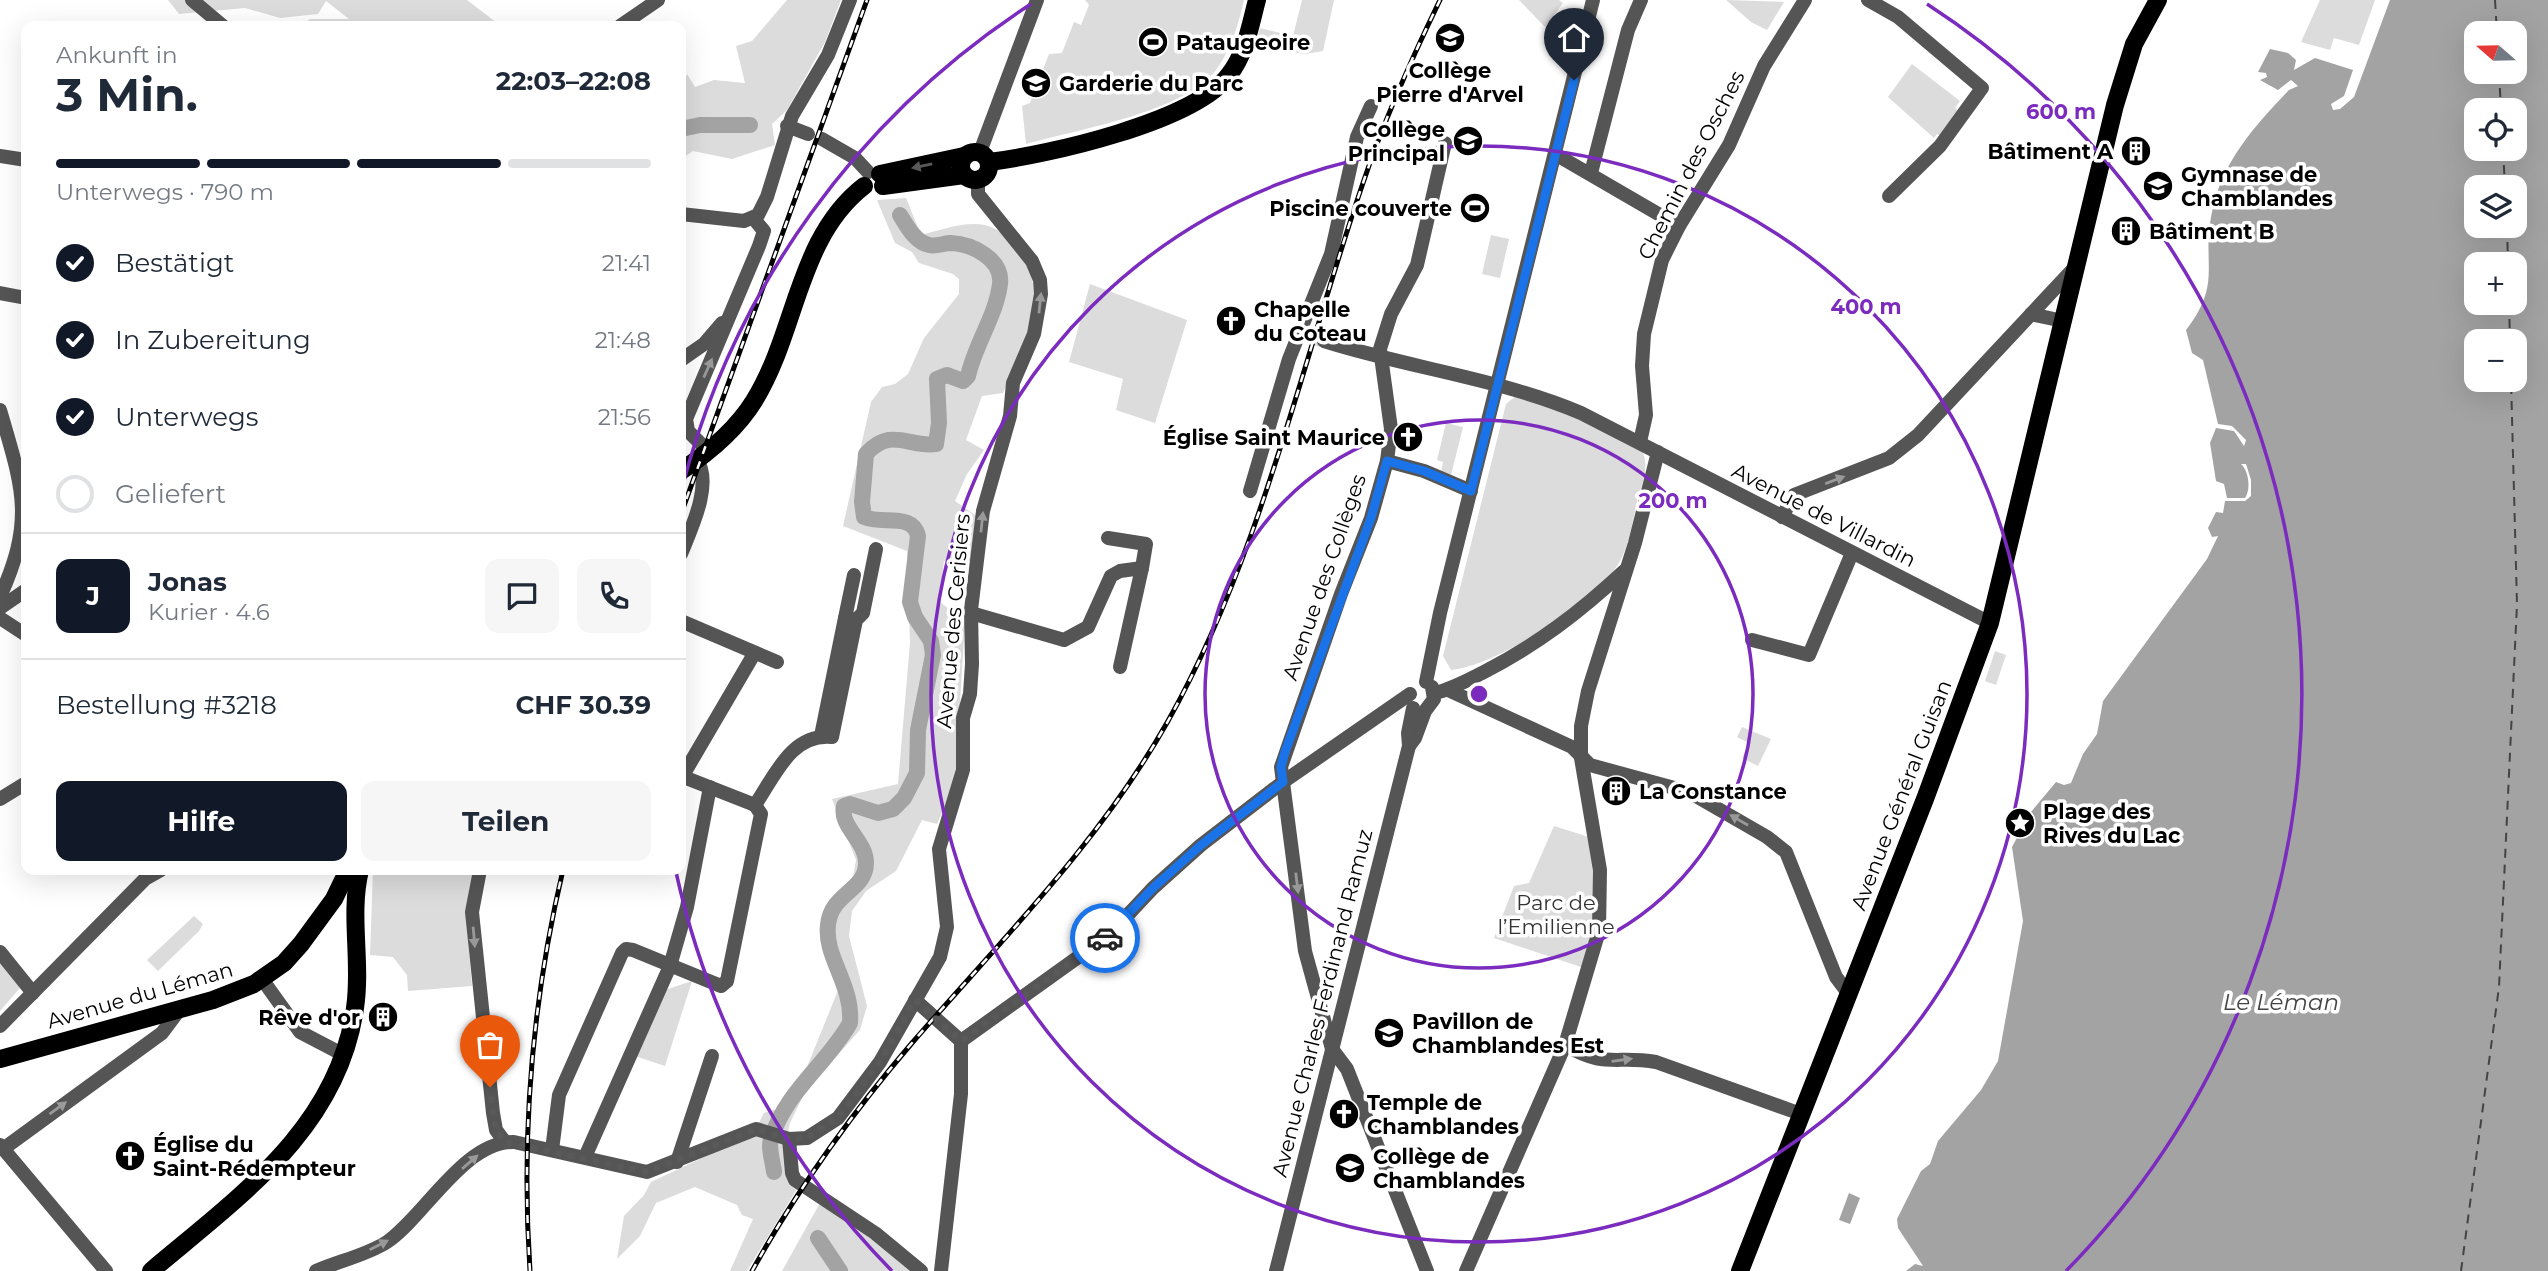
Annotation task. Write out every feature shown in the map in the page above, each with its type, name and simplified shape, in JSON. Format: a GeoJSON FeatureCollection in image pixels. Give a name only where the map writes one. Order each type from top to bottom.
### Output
{"type":"FeatureCollection","features":[{"type":"Feature","properties":{"kind":"main road"},"geometry":{"type":"LineString","coordinates":[[686,469],[703,461],[744,415],[761,389],[779,350],[819,237],[835,215],[874,179],[978,157],[1035,155],[1123,130],[1189,107],[1204,98],[1228,76],[1240,60],[1257,0]]}},
{"type":"Feature","properties":{"kind":"main road","name":"Avenue Général Guisan"},"geometry":{"type":"LineString","coordinates":[[1740,1271],[1990,623],[2123,76],[2134,44],[2158,0]]}},
{"type":"Feature","properties":{"kind":"main road"},"geometry":{"type":"LineString","coordinates":[[971,178],[960,168],[978,157]]}},
{"type":"Feature","properties":{"kind":"main road"},"geometry":{"type":"LineString","coordinates":[[874,179],[971,178],[986,174],[978,157]]}},
{"type":"Feature","properties":{"kind":"main road","name":"Avenue du Léman"},"geometry":{"type":"LineString","coordinates":[[344,1055],[357,989],[356,900],[350,878]]}},
{"type":"Feature","properties":{"kind":"main road","name":"Avenue du Léman"},"geometry":{"type":"LineString","coordinates":[[0,1059],[239,992],[262,979],[301,944],[350,878]]}},
{"type":"Feature","properties":{"kind":"main road"},"geometry":{"type":"LineString","coordinates":[[151,1271],[258,1180],[291,1147],[330,1088],[344,1055]]}},
{"type":"Feature","properties":{"kind":"street"},"geometry":{"type":"LineString","coordinates":[[192,0],[217,21]]}},
{"type":"Feature","properties":{"kind":"street"},"geometry":{"type":"LineString","coordinates":[[627,21],[658,0]]}},
{"type":"Feature","properties":{"kind":"street"},"geometry":{"type":"LineString","coordinates":[[686,215],[744,221],[756,217],[768,197],[788,126],[828,55],[850,0]]}},
{"type":"Feature","properties":{"kind":"street"},"geometry":{"type":"LineString","coordinates":[[978,157],[1037,0]]}},
{"type":"Feature","properties":{"kind":"street"},"geometry":{"type":"LineString","coordinates":[[957,1039],[1109,935],[1153,888],[1201,845],[1283,782],[1387,711],[1415,705],[1431,706],[1471,491],[1593,0]]}},
{"type":"Feature","properties":{"kind":"street"},"geometry":{"type":"LineString","coordinates":[[1591,173],[1628,30],[1642,0]]}},
{"type":"Feature","properties":{"kind":"street","name":"Chemin des Osches"},"geometry":{"type":"LineString","coordinates":[[1640,442],[1646,415],[1642,366],[1645,325],[1662,260],[1679,226],[1711,178],[1764,66],[1805,0]]}},
{"type":"Feature","properties":{"kind":"street"},"geometry":{"type":"LineString","coordinates":[[1868,0],[1898,18],[1987,91],[1940,146],[1889,196]]}},
{"type":"Feature","properties":{"kind":"street"},"geometry":{"type":"LineString","coordinates":[[1250,491],[1331,254],[1357,137],[1371,106]]}},
{"type":"Feature","properties":{"kind":"street"},"geometry":{"type":"LineString","coordinates":[[788,126],[855,158],[874,179]]}},
{"type":"Feature","properties":{"kind":"street","name":"Avenue des Collèges"},"geometry":{"type":"LineString","coordinates":[[1332,1049],[1305,951],[1281,767],[1371,518],[1387,461],[1391,429],[1380,358],[1383,336],[1416,265],[1446,143]]}},
{"type":"Feature","properties":{"kind":"street"},"geometry":{"type":"LineString","coordinates":[[1555,154],[1679,226]]}},
{"type":"Feature","properties":{"kind":"street"},"geometry":{"type":"LineString","coordinates":[[0,156],[21,159]]}},
{"type":"Feature","properties":{"kind":"street","name":"Avenue des Cerisiers"},"geometry":{"type":"LineString","coordinates":[[789,1139],[807,1138],[838,1118],[880,1062],[917,1002],[940,957],[945,939],[939,849],[963,770],[963,718],[970,694],[972,664],[971,613],[985,504],[1010,416],[1013,383],[1034,334],[1041,294],[1040,280],[1032,261],[978,194],[971,178]]}},
{"type":"Feature","properties":{"kind":"street"},"geometry":{"type":"LineString","coordinates":[[686,542],[696,519],[703,461],[688,432],[686,419],[744,286],[764,231],[756,217]]}},
{"type":"Feature","properties":{"kind":"street"},"geometry":{"type":"LineString","coordinates":[[1782,517],[1794,495],[1889,458],[1918,435],[2076,266]]}},
{"type":"Feature","properties":{"kind":"street"},"geometry":{"type":"LineString","coordinates":[[686,356],[718,330],[732,301],[744,286]]}},
{"type":"Feature","properties":{"kind":"street"},"geometry":{"type":"LineString","coordinates":[[0,293],[21,297]]}},
{"type":"Feature","properties":{"kind":"street"},"geometry":{"type":"LineString","coordinates":[[2031,314],[2063,321]]}},
{"type":"Feature","properties":{"kind":"street","name":"Avenue de Villardin"},"geometry":{"type":"LineString","coordinates":[[1324,341],[1380,358],[1497,383],[1558,403],[1640,442],[1990,623]]}},
{"type":"Feature","properties":{"kind":"street"},"geometry":{"type":"LineString","coordinates":[[0,410],[21,494]]}},
{"type":"Feature","properties":{"kind":"street"},"geometry":{"type":"LineString","coordinates":[[1466,1271],[1565,1045],[1599,931],[1602,903],[1597,836],[1581,758],[1581,726],[1588,691],[1658,452]]}},
{"type":"Feature","properties":{"kind":"street"},"geometry":{"type":"LineString","coordinates":[[1387,461],[1424,471],[1471,491]]}},
{"type":"Feature","properties":{"kind":"street"},"geometry":{"type":"LineString","coordinates":[[0,597],[18,554],[21,529]]}},
{"type":"Feature","properties":{"kind":"street"},"geometry":{"type":"LineString","coordinates":[[1108,538],[1146,544],[1120,667]]}},
{"type":"Feature","properties":{"kind":"street"},"geometry":{"type":"LineString","coordinates":[[850,619],[863,613],[876,549]]}},
{"type":"Feature","properties":{"kind":"street"},"geometry":{"type":"LineString","coordinates":[[1752,640],[1809,655],[1852,553]]}},
{"type":"Feature","properties":{"kind":"street"},"geometry":{"type":"LineString","coordinates":[[971,613],[1063,640],[1088,627],[1111,576],[1120,571],[1142,568]]}},
{"type":"Feature","properties":{"kind":"street"},"geometry":{"type":"LineString","coordinates":[[1436,688],[1520,652],[1568,622],[1625,570]]}},
{"type":"Feature","properties":{"kind":"street"},"geometry":{"type":"LineString","coordinates":[[755,805],[796,744],[826,736],[850,619],[854,575]]}},
{"type":"Feature","properties":{"kind":"street"},"geometry":{"type":"LineString","coordinates":[[0,608],[21,593]]}},
{"type":"Feature","properties":{"kind":"street"},"geometry":{"type":"LineString","coordinates":[[0,618],[21,632]]}},
{"type":"Feature","properties":{"kind":"street"},"geometry":{"type":"LineString","coordinates":[[686,623],[777,662]]}},
{"type":"Feature","properties":{"kind":"street"},"geometry":{"type":"LineString","coordinates":[[686,769],[754,654]]}},
{"type":"Feature","properties":{"kind":"street"},"geometry":{"type":"LineString","coordinates":[[1415,705],[1416,685],[1436,688],[1572,747],[1590,765],[1689,792],[1748,825],[1786,852],[1836,977],[1848,993]]}},
{"type":"Feature","properties":{"kind":"street","name":"Avenue Charles Ferdinand Ramuz"},"geometry":{"type":"LineString","coordinates":[[1276,1271],[1409,746],[1409,725],[1415,705]]}},
{"type":"Feature","properties":{"kind":"street","name":"Avenue Charles Ferdinand Ramuz"},"geometry":{"type":"LineString","coordinates":[[1409,746],[1415,738],[1415,705]]}},
{"type":"Feature","properties":{"kind":"street"},"geometry":{"type":"LineString","coordinates":[[1387,711],[1406,719],[1409,725]]}},
{"type":"Feature","properties":{"kind":"street"},"geometry":{"type":"LineString","coordinates":[[552,1150],[559,1096],[626,949],[721,986],[727,981],[761,814],[755,805],[686,778]]}},
{"type":"Feature","properties":{"kind":"street"},"geometry":{"type":"LineString","coordinates":[[0,799],[21,786]]}},
{"type":"Feature","properties":{"kind":"street"},"geometry":{"type":"LineString","coordinates":[[585,1157],[670,966],[687,907],[710,787]]}},
{"type":"Feature","properties":{"kind":"street"},"geometry":{"type":"LineString","coordinates":[[0,1026],[145,879],[152,875]]}},
{"type":"Feature","properties":{"kind":"street"},"geometry":{"type":"LineString","coordinates":[[479,875],[474,891],[474,932],[493,1113],[496,1130],[505,1142]]}},
{"type":"Feature","properties":{"kind":"street"},"geometry":{"type":"LineString","coordinates":[[0,952],[33,993]]}},
{"type":"Feature","properties":{"kind":"street"},"geometry":{"type":"LineString","coordinates":[[262,979],[300,1031],[344,1055]]}},
{"type":"Feature","properties":{"kind":"street"},"geometry":{"type":"LineString","coordinates":[[917,1002],[957,1039],[961,1094],[942,1271]]}},
{"type":"Feature","properties":{"kind":"street"},"geometry":{"type":"LineString","coordinates":[[106,1271],[2,1147],[162,1033],[180,1009]]}},
{"type":"Feature","properties":{"kind":"street"},"geometry":{"type":"LineString","coordinates":[[1565,1045],[1587,1058],[1607,1062],[1634,1058],[1681,1070],[1801,1114]]}},
{"type":"Feature","properties":{"kind":"street"},"geometry":{"type":"LineString","coordinates":[[1332,1049],[1347,1069],[1427,1271]]}},
{"type":"Feature","properties":{"kind":"street"},"geometry":{"type":"LineString","coordinates":[[677,1162],[712,1056]]}},
{"type":"Feature","properties":{"kind":"street"},"geometry":{"type":"LineString","coordinates":[[316,1271],[387,1242],[435,1193],[481,1152],[505,1142],[647,1172],[756,1129],[789,1139],[795,1180],[875,1233],[921,1271]]}},
{"type":"Feature","properties":{"kind":"green space"},"geometry":{"type":"Polygon","coordinates":[[[168,0],[467,0],[494,21],[307,21],[349,19],[326,1],[318,14],[280,18],[245,8],[179,14],[168,0]]]}},
{"type":"Feature","properties":{"kind":"green space"},"geometry":{"type":"Polygon","coordinates":[[[787,0],[841,0],[825,42],[787,110],[772,124],[775,145],[732,159],[693,151],[686,156],[687,74],[695,87],[714,80],[745,83],[736,46],[752,41],[787,0]]]}},
{"type":"Feature","properties":{"kind":"green space"},"geometry":{"type":"Polygon","coordinates":[[[1085,0],[1244,0],[1226,53],[1216,70],[1200,85],[1179,98],[1128,118],[1026,144],[1022,106],[1030,103],[1049,54],[1062,53],[1074,22],[1081,25],[1089,5],[1085,0]]]}},
{"type":"Feature","properties":{"kind":"green space"},"geometry":{"type":"Polygon","coordinates":[[[1302,0],[1334,0],[1323,51],[1305,54],[1255,47],[1260,28],[1293,36],[1302,0]]]}},
{"type":"Feature","properties":{"kind":"green space"},"geometry":{"type":"Polygon","coordinates":[[[1519,0],[1559,0],[1563,3],[1545,27],[1519,0]]]}},
{"type":"Feature","properties":{"kind":"green space"},"geometry":{"type":"Polygon","coordinates":[[[1726,0],[1784,2],[1767,30],[1751,22],[1726,0]]]}},
{"type":"Feature","properties":{"kind":"green space"},"geometry":{"type":"Polygon","coordinates":[[[2320,0],[2375,0],[2359,45],[2334,38],[2330,50],[2301,42],[2320,0]]]}},
{"type":"Feature","properties":{"kind":"green space"},"geometry":{"type":"Polygon","coordinates":[[[1912,64],[1960,101],[1955,108],[1959,111],[1940,136],[1937,134],[1934,138],[1888,97],[1912,64]]]}},
{"type":"Feature","properties":{"kind":"green space"},"geometry":{"type":"Polygon","coordinates":[[[906,198],[921,235],[968,224],[998,230],[1026,265],[1033,283],[1031,319],[1019,357],[1003,393],[982,396],[966,440],[984,450],[967,474],[955,501],[978,517],[971,561],[944,561],[939,601],[965,622],[955,783],[937,824],[922,820],[896,871],[866,891],[852,911],[849,936],[867,1006],[860,1030],[834,1059],[816,1069],[790,1123],[786,1142],[797,1189],[747,1271],[730,1271],[753,1219],[742,1215],[737,1205],[695,1187],[656,1203],[640,1236],[617,1259],[624,1216],[644,1195],[651,1182],[753,1134],[764,1113],[792,1104],[839,988],[829,956],[833,913],[852,884],[856,860],[832,799],[898,784],[910,643],[907,551],[843,526],[871,402],[882,387],[895,384],[908,374],[924,338],[959,294],[959,279],[953,274],[919,263],[912,252],[895,243],[877,200],[906,198]]]}},
{"type":"Feature","properties":{"kind":"green space"},"geometry":{"type":"Polygon","coordinates":[[[1491,235],[1509,239],[1500,278],[1482,274],[1491,235]]]}},
{"type":"Feature","properties":{"kind":"green space"},"geometry":{"type":"Polygon","coordinates":[[[1090,284],[1187,320],[1155,423],[1116,410],[1123,379],[1069,362],[1090,284]]]}},
{"type":"Feature","properties":{"kind":"green space"},"geometry":{"type":"Polygon","coordinates":[[[1516,396],[1577,417],[1642,451],[1645,463],[1643,481],[1626,546],[1609,577],[1569,612],[1544,629],[1493,657],[1451,670],[1443,656],[1506,404],[1516,396]]]}},
{"type":"Feature","properties":{"kind":"green space"},"geometry":{"type":"Polygon","coordinates":[[[1446,423],[1463,427],[1451,475],[1441,472],[1443,462],[1437,460],[1446,423]]]}},
{"type":"Feature","properties":{"kind":"green space"},"geometry":{"type":"Polygon","coordinates":[[[1995,651],[2006,655],[1996,685],[1985,681],[1995,651]]]}},
{"type":"Feature","properties":{"kind":"green space"},"geometry":{"type":"Polygon","coordinates":[[[1742,727],[1771,739],[1758,766],[1742,758],[1749,743],[1737,737],[1742,727]]]}},
{"type":"Feature","properties":{"kind":"green space","name":"Parc de l’Emilienne"},"geometry":{"type":"Polygon","coordinates":[[[1554,826],[1592,838],[1598,902],[1584,968],[1494,938],[1514,886],[1529,883],[1554,826]]]}},
{"type":"Feature","properties":{"kind":"green space"},"geometry":{"type":"Polygon","coordinates":[[[373,875],[472,875],[467,913],[472,986],[408,991],[407,975],[393,957],[370,955],[373,875]]]}},
{"type":"Feature","properties":{"kind":"green space"},"geometry":{"type":"Polygon","coordinates":[[[194,916],[203,924],[199,931],[158,971],[147,960],[194,916]]]}},
{"type":"Feature","properties":{"kind":"green space"},"geometry":{"type":"Polygon","coordinates":[[[0,958],[20,988],[0,1011],[0,958]]]}},
{"type":"Feature","properties":{"kind":"green space"},"geometry":{"type":"Polygon","coordinates":[[[692,981],[665,1066],[635,1056],[665,990],[692,981]]]}},
{"type":"Feature","properties":{"kind":"green space"},"geometry":{"type":"Polygon","coordinates":[[[820,1203],[856,1224],[913,1271],[782,1271],[820,1203]]]}},
{"type":"Feature","properties":{"kind":"water","name":"Le Léman"},"geometry":{"type":"Polygon","coordinates":[[[2390,0],[2548,0],[2548,1271],[1906,1271],[1915,1264],[1923,1266],[1898,1228],[1897,1219],[1921,1171],[1930,1164],[1938,1141],[1981,1090],[1998,1061],[2023,921],[2012,847],[2031,812],[2056,782],[2064,785],[2071,783],[2083,754],[2097,734],[2103,701],[2207,559],[2218,536],[2212,537],[2208,528],[2216,512],[2223,513],[2225,501],[2245,501],[2251,496],[2251,480],[2246,464],[2241,464],[2248,481],[2245,498],[2227,498],[2224,484],[2216,481],[2210,443],[2216,428],[2234,431],[2244,446],[2246,440],[2232,426],[2218,424],[2203,360],[2192,353],[2186,330],[2204,299],[2208,286],[2209,230],[2223,176],[2252,131],[2289,90],[2298,86],[2291,80],[2278,90],[2260,80],[2267,77],[2266,73],[2258,72],[2270,49],[2288,53],[2296,60],[2294,70],[2315,58],[2353,70],[2344,96],[2331,104],[2333,110],[2340,109],[2354,97],[2390,0]]]}},
{"type":"Feature","properties":{"kind":"water"},"geometry":{"type":"Polygon","coordinates":[[[1849,1193],[1860,1198],[1850,1224],[1839,1220],[1849,1193]]]}},
{"type":"Feature","properties":{"kind":"waterway"},"geometry":{"type":"LineString","coordinates":[[686,128],[700,125],[750,125]]}},
{"type":"Feature","properties":{"kind":"waterway"},"geometry":{"type":"LineString","coordinates":[[774,1172],[770,1143],[786,1106],[850,1023],[847,996],[830,948],[828,925],[830,914],[860,880],[866,864],[862,848],[845,821],[844,806],[850,804],[878,813],[893,809],[904,798],[917,773],[918,730],[933,655],[931,641],[915,617],[910,602],[918,536],[910,524],[864,517],[862,502],[866,454],[884,441],[936,444],[939,423],[937,379],[947,375],[963,381],[968,376],[1000,284],[997,267],[984,254],[959,244],[924,243],[912,233],[900,215]]}},
{"type":"Feature","properties":{"kind":"waterway"},"geometry":{"type":"LineString","coordinates":[[818,1238],[840,1271]]}},
{"type":"Feature","properties":{"kind":"ferry route"},"geometry":{"type":"LineString","coordinates":[[2495,0],[2496,21]]}},
{"type":"Feature","properties":{"kind":"ferry route"},"geometry":{"type":"LineString","coordinates":[[2500,84],[2500,98]]}},
{"type":"Feature","properties":{"kind":"ferry route"},"geometry":{"type":"LineString","coordinates":[[2504,161],[2504,175]]}},
{"type":"Feature","properties":{"kind":"ferry route"},"geometry":{"type":"LineString","coordinates":[[2507,238],[2508,252]]}},
{"type":"Feature","properties":{"kind":"ferry route"},"geometry":{"type":"LineString","coordinates":[[2509,315],[2510,329]]}},
{"type":"Feature","properties":{"kind":"ferry route"},"geometry":{"type":"LineString","coordinates":[[2461,1271],[2499,987],[2517,604],[2511,392]]}},
{"type":"Feature","properties":{"kind":"tunnel"},"geometry":{"type":"LineString","coordinates":[[1308,336],[1324,341]]}},
{"type":"Feature","properties":{"kind":"railway"},"geometry":{"type":"LineString","coordinates":[[686,500],[867,0]]}},
{"type":"Feature","properties":{"kind":"railway"},"geometry":{"type":"LineString","coordinates":[[752,1271],[807,1182],[868,1097],[1081,848],[1112,808],[1168,721],[1201,657],[1255,525],[1371,160],[1440,0]]}},
{"type":"Feature","properties":{"kind":"railway"},"geometry":{"type":"LineString","coordinates":[[530,1271],[527,1170],[532,1069],[544,969],[562,875]]}},
{"type":"Feature","properties":{"kind":"way so far"},"geometry":{"type":"LineString","coordinates":[[490,1087],[496,1130],[505,1142],[647,1172],[756,1129],[789,1139],[807,1138],[838,1118],[880,1062],[915,1000],[961,1041],[1105,938]]}},
{"type":"Feature","properties":{"kind":"place","name":"Collège Pierre d'Arvel"},"geometry":{"type":"Point","coordinates":[1450,38]}},
{"type":"Feature","properties":{"kind":"place","name":"Pataugeoire"},"geometry":{"type":"Point","coordinates":[1153,42]}},
{"type":"Feature","properties":{"kind":"place","name":"Garderie du Parc"},"geometry":{"type":"Point","coordinates":[1036,83]}},
{"type":"Feature","properties":{"kind":"place","name":"Collège Principal"},"geometry":{"type":"Point","coordinates":[1468,141]}},
{"type":"Feature","properties":{"kind":"place","name":"Bâtiment A"},"geometry":{"type":"Point","coordinates":[2136,151]}},
{"type":"Feature","properties":{"kind":"place","name":"Gymnase de Chamblandes"},"geometry":{"type":"Point","coordinates":[2158,186]}},
{"type":"Feature","properties":{"kind":"place","name":"Piscine couverte"},"geometry":{"type":"Point","coordinates":[1475,208]}},
{"type":"Feature","properties":{"kind":"place","name":"Bâtiment B"},"geometry":{"type":"Point","coordinates":[2126,231]}},
{"type":"Feature","properties":{"kind":"place","name":"Chapelle du Coteau"},"geometry":{"type":"Point","coordinates":[1231,321]}},
{"type":"Feature","properties":{"kind":"place","name":"Église Saint Maurice"},"geometry":{"type":"Point","coordinates":[1408,437]}},
{"type":"Feature","properties":{"kind":"place","name":"La Constance"},"geometry":{"type":"Point","coordinates":[1616,791]}},
{"type":"Feature","properties":{"kind":"place","name":"Plage des Rives du Lac"},"geometry":{"type":"Point","coordinates":[2020,823]}},
{"type":"Feature","properties":{"kind":"place","name":"Rêve d'or"},"geometry":{"type":"Point","coordinates":[383,1017]}},
{"type":"Feature","properties":{"kind":"place","name":"Pavillon de Chamblandes Est"},"geometry":{"type":"Point","coordinates":[1389,1033]}},
{"type":"Feature","properties":{"kind":"place","name":"Temple de Chamblandes"},"geometry":{"type":"Point","coordinates":[1344,1114]}},
{"type":"Feature","properties":{"kind":"place","name":"Église du Saint-Rédempteur"},"geometry":{"type":"Point","coordinates":[130,1156]}},
{"type":"Feature","properties":{"kind":"place","name":"Collège de Chamblandes"},"geometry":{"type":"Point","coordinates":[1350,1168]}},
{"type":"Feature","properties":{"kind":"route"},"geometry":{"type":"LineString","coordinates":[[1105,938],[1153,888],[1201,845],[1283,782],[1281,767],[1285,752],[1371,518],[1387,461],[1424,471],[1471,491],[1574,80]]}}]}
